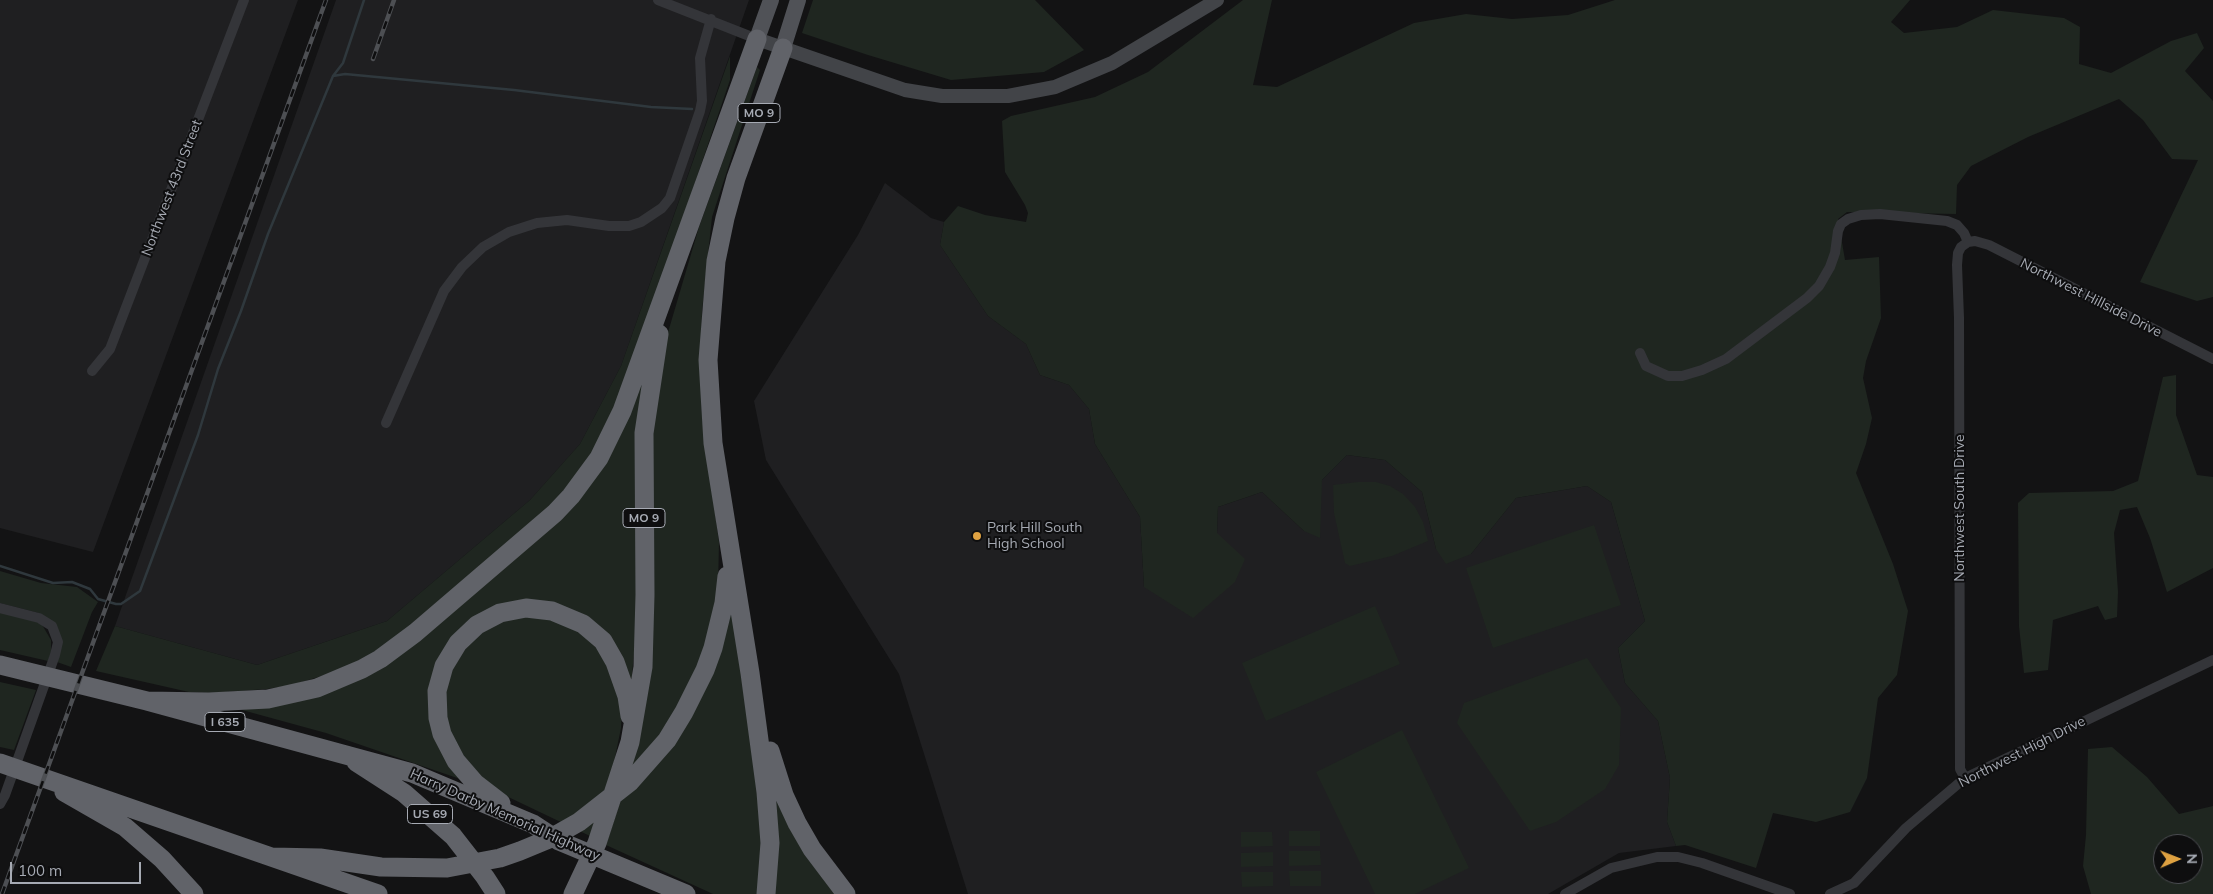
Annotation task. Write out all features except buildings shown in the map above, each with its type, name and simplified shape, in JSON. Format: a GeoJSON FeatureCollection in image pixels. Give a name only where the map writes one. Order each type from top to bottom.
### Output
{"type":"FeatureCollection","features":[{"type":"Feature","properties":{"kind":"highway","name":"MO 9"},"geometry":{"type":"LineString","coordinates":[[573,894],[597,843],[630,742],[643,667],[645,595],[644,433],[665,295],[716,148],[757,39]]}},
{"type":"Feature","properties":{"kind":"highway","name":"MO 9"},"geometry":{"type":"LineString","coordinates":[[766,894],[770,843],[767,809],[750,673],[712,443],[708,360],[716,261],[736,178],[782,48]]}},
{"type":"Feature","properties":{"kind":"highway"},"geometry":{"type":"LineString","coordinates":[[146,701],[246,700],[288,696],[326,685],[362,669],[380,659],[416,633],[555,513],[588,475],[613,432],[622,411],[665,295]]}},
{"type":"Feature","properties":{"kind":"highway"},"geometry":{"type":"LineString","coordinates":[[272,857],[320,858],[381,867],[447,868],[500,858],[549,839],[597,810],[630,782],[659,750],[692,697],[713,648],[719,626],[727,579],[727,538]]}},
{"type":"Feature","properties":{"kind":"highway"},"geometry":{"type":"LineString","coordinates":[[533,824],[490,796],[475,783],[456,761],[440,727],[436,705],[439,680],[450,654],[466,634],[494,616],[526,608],[552,611],[583,624],[607,646],[622,678],[631,718],[630,742]]}},
{"type":"Feature","properties":{"kind":"highway","name":"Harry Darby Memorial Highway"},"geometry":{"type":"LineString","coordinates":[[0,665],[146,701],[412,773],[533,824],[559,840],[686,894]]}},
{"type":"Feature","properties":{"kind":"highway"},"geometry":{"type":"LineString","coordinates":[[750,673],[772,758],[784,795],[812,849],[846,894]]}},
{"type":"Feature","properties":{"kind":"highway","name":"US 69"},"geometry":{"type":"LineString","coordinates":[[345,754],[404,793],[434,818],[470,856],[496,894]]}},
{"type":"Feature","properties":{"kind":"highway"},"geometry":{"type":"LineString","coordinates":[[0,763],[30,773],[71,791],[378,894]]}},
{"type":"Feature","properties":{"kind":"highway"},"geometry":{"type":"LineString","coordinates":[[71,791],[126,827],[162,859],[194,894]]}},
{"type":"Feature","properties":{"kind":"main road","name":"MO 9"},"geometry":{"type":"LineString","coordinates":[[757,39],[770,0]]}},
{"type":"Feature","properties":{"kind":"main road","name":"MO 9"},"geometry":{"type":"LineString","coordinates":[[782,48],[798,0]]}},
{"type":"Feature","properties":{"kind":"street","name":"Northwest 43rd Street"},"geometry":{"type":"LineString","coordinates":[[92,371],[110,348],[244,0]]}},
{"type":"Feature","properties":{"kind":"street"},"geometry":{"type":"LineString","coordinates":[[658,0],[711,19],[757,39],[905,90],[942,96],[1008,96],[1055,87],[1112,64],[1217,0]]}},
{"type":"Feature","properties":{"kind":"street"},"geometry":{"type":"LineString","coordinates":[[386,423],[444,291],[462,267],[484,247],[509,232],[537,223],[567,220],[622,227],[641,222],[662,208],[670,198],[700,111],[702,102],[700,58],[711,19]]}},
{"type":"Feature","properties":{"kind":"street"},"geometry":{"type":"LineString","coordinates":[[1640,353],[1646,366],[1668,376],[1682,376],[1702,370],[1726,359],[1792,310],[1819,286],[1830,268],[1841,224],[1855,217],[1880,214],[1947,221],[1964,233],[1968,242]]}},
{"type":"Feature","properties":{"kind":"street","name":"Northwest Hillside Drive"},"geometry":{"type":"LineString","coordinates":[[1968,242],[1975,241],[1988,245],[2213,359]]}},
{"type":"Feature","properties":{"kind":"street","name":"Northwest South Drive"},"geometry":{"type":"LineString","coordinates":[[1966,778],[1960,769],[1959,318],[1957,265],[1958,253],[1961,247],[1968,242]]}},
{"type":"Feature","properties":{"kind":"street"},"geometry":{"type":"LineString","coordinates":[[0,608],[39,618],[52,626],[58,642],[56,655],[0,804]]}},
{"type":"Feature","properties":{"kind":"street","name":"Northwest High Drive"},"geometry":{"type":"LineString","coordinates":[[1830,894],[1854,882],[1906,828],[1966,778],[2213,660]]}},
{"type":"Feature","properties":{"kind":"street"},"geometry":{"type":"LineString","coordinates":[[1565,894],[1611,868],[1658,856],[1678,857],[1702,863],[1763,890],[1790,894]]}},
{"type":"Feature","properties":{"kind":"shaded area"},"geometry":{"type":"Polygon","coordinates":[[[0,0],[298,0],[93,552],[0,528],[0,0]]]}},
{"type":"Feature","properties":{"kind":"shaded area"},"geometry":{"type":"Polygon","coordinates":[[[336,0],[749,0],[621,366],[580,444],[530,500],[387,621],[257,665],[115,626],[336,0]]]}},
{"type":"Feature","properties":{"kind":"shaded area"},"geometry":{"type":"Polygon","coordinates":[[[813,0],[1035,0],[1084,50],[1044,72],[951,80],[802,33],[813,0]]]}},
{"type":"Feature","properties":{"kind":"shaded area"},"geometry":{"type":"Polygon","coordinates":[[[1243,0],[1272,0],[1253,85],[1277,87],[1414,23],[1466,14],[1512,19],[1568,15],[1615,0],[1910,0],[1891,22],[1904,33],[1957,27],[1993,10],[2064,18],[2080,27],[2079,64],[2111,73],[2171,41],[2197,33],[2204,48],[2185,71],[2213,101],[2213,297],[2197,301],[2140,282],[2198,160],[2172,159],[2143,120],[2119,99],[2028,137],[1971,166],[1957,185],[1956,214],[1847,212],[1838,219],[1845,260],[1879,257],[1881,318],[1866,361],[1863,378],[1872,418],[1866,444],[1856,473],[1893,564],[1908,611],[1897,675],[1878,698],[1867,778],[1850,812],[1816,822],[1773,813],[1756,868],[1685,845],[1676,846],[1667,822],[1670,778],[1658,721],[1625,683],[1618,648],[1645,621],[1611,502],[1587,486],[1516,498],[1471,554],[1446,564],[1436,549],[1422,492],[1385,460],[1347,455],[1322,480],[1320,538],[1304,531],[1262,492],[1218,507],[1217,533],[1245,559],[1235,582],[1193,618],[1144,587],[1140,517],[1095,444],[1089,409],[1069,385],[1040,375],[1026,344],[988,316],[940,245],[944,222],[958,206],[985,215],[1026,222],[1028,213],[1025,205],[1005,172],[1002,121],[1011,116],[1095,97],[1148,72],[1243,0]]]}},
{"type":"Feature","properties":{"kind":"shaded area"},"geometry":{"type":"Polygon","coordinates":[[[730,56],[730,80],[634,361],[594,452],[552,506],[381,650],[335,672],[292,685],[212,693],[189,692],[96,671],[115,626],[257,665],[387,621],[530,500],[580,444],[621,366],[730,56]]]}},
{"type":"Feature","properties":{"kind":"shaded area"},"geometry":{"type":"Polygon","coordinates":[[[757,67],[760,70],[712,217],[702,311],[702,416],[719,542],[718,589],[714,613],[692,684],[669,727],[646,754],[643,779],[667,750],[694,706],[719,644],[730,593],[733,593],[765,826],[764,877],[762,894],[713,894],[606,845],[632,765],[646,690],[651,626],[652,427],[664,346],[699,227],[757,67]]]}},
{"type":"Feature","properties":{"kind":"shaded area","name":"Park Hill South High School"},"geometry":{"type":"Polygon","coordinates":[[[885,183],[931,218],[944,222],[940,245],[988,316],[1026,344],[1040,375],[1069,385],[1089,409],[1095,444],[1140,517],[1144,587],[1217,533],[1218,507],[1262,492],[1304,531],[1322,480],[1347,455],[1385,460],[1422,492],[1436,549],[1471,554],[1516,498],[1587,486],[1611,502],[1645,621],[1618,648],[1625,683],[1658,721],[1670,778],[1667,822],[1676,846],[1619,853],[1548,894],[968,894],[899,674],[766,460],[754,401],[858,235],[885,183]]]}},
{"type":"Feature","properties":{"kind":"shaded area"},"geometry":{"type":"Polygon","coordinates":[[[645,371],[637,622],[631,685],[607,635],[507,604],[432,682],[463,780],[326,733],[242,710],[346,681],[558,516],[645,371]]]}},
{"type":"Feature","properties":{"kind":"shaded area"},"geometry":{"type":"Polygon","coordinates":[[[2176,375],[2176,415],[2197,475],[2213,477],[2213,568],[2167,592],[2150,538],[2137,507],[2120,510],[2114,533],[2118,592],[2117,617],[2105,620],[2098,606],[2053,620],[2048,670],[2024,673],[2019,626],[2018,503],[2029,493],[2113,491],[2138,481],[2163,377],[2176,375]]]}},
{"type":"Feature","properties":{"kind":"shaded area"},"geometry":{"type":"Polygon","coordinates":[[[1376,482],[1390,486],[1403,494],[1415,507],[1423,522],[1428,541],[1392,556],[1350,566],[1345,563],[1334,513],[1333,485],[1376,482]]]}},
{"type":"Feature","properties":{"kind":"shaded area"},"geometry":{"type":"Polygon","coordinates":[[[1594,525],[1621,605],[1493,648],[1466,568],[1594,525]]]}},
{"type":"Feature","properties":{"kind":"shaded area"},"geometry":{"type":"Polygon","coordinates":[[[0,571],[41,583],[77,587],[98,602],[92,612],[71,667],[57,662],[62,644],[39,613],[0,603],[0,571]]]}},
{"type":"Feature","properties":{"kind":"shaded area"},"geometry":{"type":"Polygon","coordinates":[[[1375,606],[1400,664],[1266,721],[1242,663],[1375,606]]]}},
{"type":"Feature","properties":{"kind":"shaded area"},"geometry":{"type":"Polygon","coordinates":[[[0,612],[41,623],[51,640],[51,653],[48,661],[0,650],[0,612]]]}},
{"type":"Feature","properties":{"kind":"shaded area"},"geometry":{"type":"Polygon","coordinates":[[[512,615],[564,619],[602,648],[622,708],[621,728],[612,772],[590,836],[502,794],[471,771],[446,730],[443,684],[475,634],[512,615]]]}},
{"type":"Feature","properties":{"kind":"shaded area"},"geometry":{"type":"Polygon","coordinates":[[[1587,658],[1621,708],[1619,765],[1605,789],[1556,822],[1530,831],[1457,723],[1464,703],[1587,658]]]}},
{"type":"Feature","properties":{"kind":"shaded area"},"geometry":{"type":"Polygon","coordinates":[[[0,682],[36,690],[14,750],[0,747],[0,682]]]}},
{"type":"Feature","properties":{"kind":"shaded area"},"geometry":{"type":"Polygon","coordinates":[[[1402,730],[1469,868],[1415,894],[1375,894],[1316,772],[1402,730]]]}},
{"type":"Feature","properties":{"kind":"shaded area"},"geometry":{"type":"Polygon","coordinates":[[[2112,747],[2147,777],[2179,814],[2213,806],[2213,894],[2091,894],[2083,866],[2086,835],[2088,749],[2112,747]]]}},
{"type":"Feature","properties":{"kind":"shaded area"},"geometry":{"type":"Polygon","coordinates":[[[770,762],[841,894],[773,894],[770,762]]]}},
{"type":"Feature","properties":{"kind":"shaded area"},"geometry":{"type":"Polygon","coordinates":[[[1289,831],[1320,831],[1320,846],[1289,846],[1289,831]]]}},
{"type":"Feature","properties":{"kind":"shaded area"},"geometry":{"type":"Polygon","coordinates":[[[1241,832],[1272,832],[1273,846],[1241,847],[1241,832]]]}},
{"type":"Feature","properties":{"kind":"shaded area"},"geometry":{"type":"Polygon","coordinates":[[[1289,851],[1320,851],[1321,865],[1289,866],[1289,851]]]}},
{"type":"Feature","properties":{"kind":"shaded area"},"geometry":{"type":"Polygon","coordinates":[[[1273,852],[1273,866],[1241,867],[1241,853],[1273,852]]]}},
{"type":"Feature","properties":{"kind":"shaded area"},"geometry":{"type":"Polygon","coordinates":[[[1289,871],[1321,871],[1321,886],[1290,886],[1289,871]]]}},
{"type":"Feature","properties":{"kind":"shaded area"},"geometry":{"type":"Polygon","coordinates":[[[1241,872],[1273,872],[1273,886],[1242,887],[1241,872]]]}},
{"type":"Feature","properties":{"kind":"waterway"},"geometry":{"type":"LineString","coordinates":[[0,566],[53,583],[72,582],[90,589],[98,599],[116,604],[121,604],[140,591],[198,435],[218,369],[268,234],[333,76],[343,63],[364,0]]}},
{"type":"Feature","properties":{"kind":"waterway"},"geometry":{"type":"LineString","coordinates":[[333,76],[345,74],[514,90],[651,107],[692,109]]}},
{"type":"Feature","properties":{"kind":"railway"},"geometry":{"type":"LineString","coordinates":[[2,894],[326,0]]}},
{"type":"Feature","properties":{"kind":"railway"},"geometry":{"type":"LineString","coordinates":[[373,59],[394,0]]}},
{"type":"Feature","properties":{"kind":"place","name":"Park Hill South High School"},"geometry":{"type":"Point","coordinates":[977,536]}}]}
